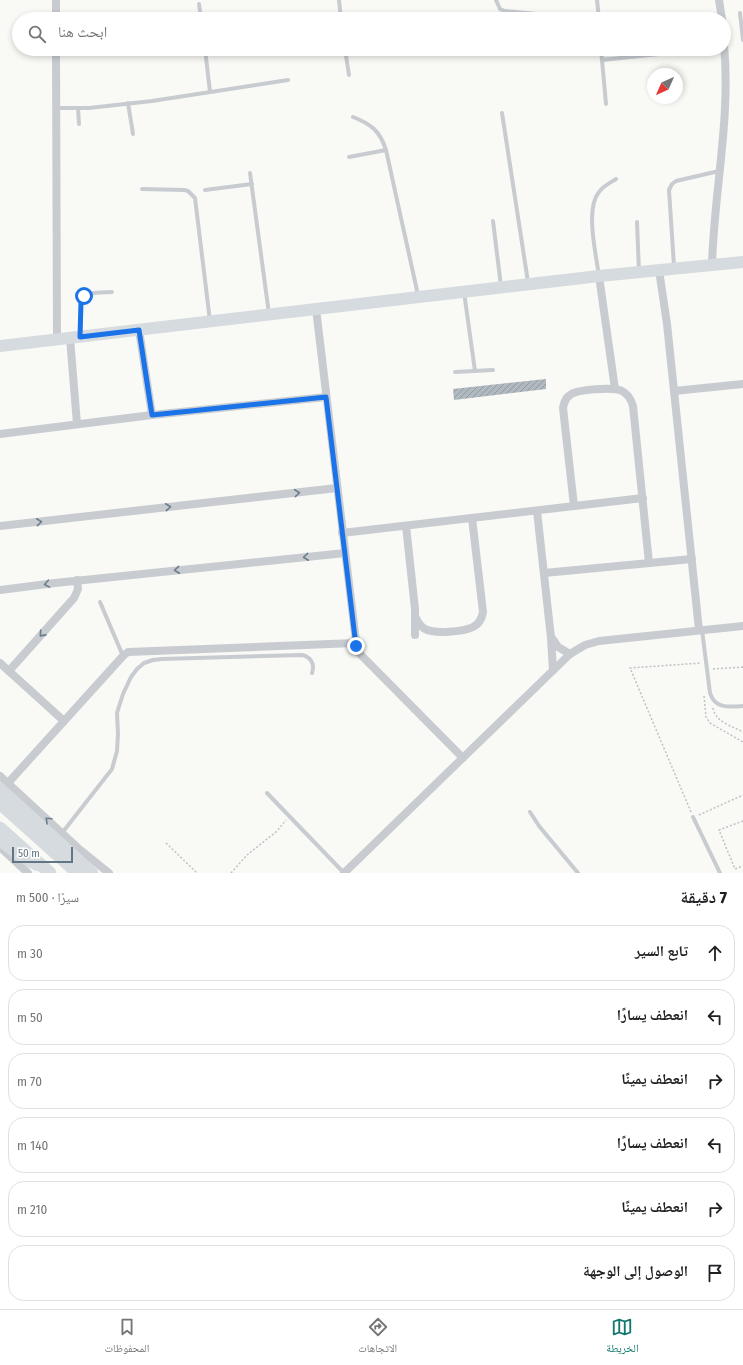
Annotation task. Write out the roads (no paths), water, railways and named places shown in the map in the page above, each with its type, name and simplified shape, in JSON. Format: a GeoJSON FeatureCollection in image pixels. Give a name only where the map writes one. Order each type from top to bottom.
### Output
{"type":"FeatureCollection","features":[{"type":"Feature","properties":{"kind":"main road"},"geometry":{"type":"LineString","coordinates":[[0,346],[528,284],[743,262]]}},
{"type":"Feature","properties":{"kind":"main road"},"geometry":{"type":"LineString","coordinates":[[4,786],[92,873]]}},
{"type":"Feature","properties":{"kind":"main road"},"geometry":{"type":"LineString","coordinates":[[2,806],[76,873]]}},
{"type":"Feature","properties":{"kind":"main road"},"geometry":{"type":"LineString","coordinates":[[0,828],[47,870]]}},
{"type":"Feature","properties":{"kind":"main road"},"geometry":{"type":"LineString","coordinates":[[0,840],[19,855],[47,870]]}},
{"type":"Feature","properties":{"kind":"street"},"geometry":{"type":"LineString","coordinates":[[56,0],[56,12]]}},
{"type":"Feature","properties":{"kind":"street"},"geometry":{"type":"LineString","coordinates":[[719,0],[721,12]]}},
{"type":"Feature","properties":{"kind":"street"},"geometry":{"type":"LineString","coordinates":[[56,56],[57,339]]}},
{"type":"Feature","properties":{"kind":"street"},"geometry":{"type":"LineString","coordinates":[[712,265],[726,99],[724,56]]}},
{"type":"Feature","properties":{"kind":"street"},"geometry":{"type":"LineString","coordinates":[[659,270],[667,324],[700,630]]}},
{"type":"Feature","properties":{"kind":"street"},"geometry":{"type":"LineString","coordinates":[[599,276],[615,390]]}},
{"type":"Feature","properties":{"kind":"street"},"geometry":{"type":"LineString","coordinates":[[316,309],[357,650],[463,758]]}},
{"type":"Feature","properties":{"kind":"street"},"geometry":{"type":"LineString","coordinates":[[139,330],[152,415]]}},
{"type":"Feature","properties":{"kind":"street"},"geometry":{"type":"LineString","coordinates":[[75,337],[77,424]]}},
{"type":"Feature","properties":{"kind":"street"},"geometry":{"type":"LineString","coordinates":[[674,391],[743,384]]}},
{"type":"Feature","properties":{"kind":"street"},"geometry":{"type":"LineString","coordinates":[[574,506],[563,408],[565,401],[570,395],[580,391],[615,390],[624,392],[632,402],[649,563]]}},
{"type":"Feature","properties":{"kind":"street"},"geometry":{"type":"LineString","coordinates":[[0,434],[152,415],[326,397]]}},
{"type":"Feature","properties":{"kind":"street"},"geometry":{"type":"LineString","coordinates":[[0,526],[337,488]]}},
{"type":"Feature","properties":{"kind":"street"},"geometry":{"type":"LineString","coordinates":[[342,533],[643,498]]}},
{"type":"Feature","properties":{"kind":"street"},"geometry":{"type":"LineString","coordinates":[[537,511],[551,638],[553,670]]}},
{"type":"Feature","properties":{"kind":"street"},"geometry":{"type":"LineString","coordinates":[[415,616],[422,626],[434,631],[450,631],[471,628],[479,622],[483,612],[472,518]]}},
{"type":"Feature","properties":{"kind":"street"},"geometry":{"type":"LineString","coordinates":[[406,526],[415,616],[415,635]]}},
{"type":"Feature","properties":{"kind":"street"},"geometry":{"type":"LineString","coordinates":[[0,590],[77,580],[345,553]]}},
{"type":"Feature","properties":{"kind":"street"},"geometry":{"type":"LineString","coordinates":[[544,573],[692,559]]}},
{"type":"Feature","properties":{"kind":"street"},"geometry":{"type":"LineString","coordinates":[[9,671],[76,595],[78,589],[77,580]]}},
{"type":"Feature","properties":{"kind":"street"},"geometry":{"type":"LineString","coordinates":[[344,873],[570,654],[585,645],[599,641],[743,626]]}},
{"type":"Feature","properties":{"kind":"street"},"geometry":{"type":"LineString","coordinates":[[551,638],[558,647],[570,654]]}},
{"type":"Feature","properties":{"kind":"street"},"geometry":{"type":"LineString","coordinates":[[4,786],[128,652],[355,643]]}},
{"type":"Feature","properties":{"kind":"street"},"geometry":{"type":"LineString","coordinates":[[0,663],[64,721]]}},
{"type":"Feature","properties":{"kind":"street"},"geometry":{"type":"LineString","coordinates":[[0,776],[4,786],[109,873]]}},
{"type":"Feature","properties":{"kind":"street"},"geometry":{"type":"LineString","coordinates":[[0,847],[28,873]]}},
{"type":"Feature","properties":{"kind":"lane"},"geometry":{"type":"LineString","coordinates":[[339,0],[340,12]]}},
{"type":"Feature","properties":{"kind":"lane"},"geometry":{"type":"LineString","coordinates":[[496,0],[500,9],[505,12]]}},
{"type":"Feature","properties":{"kind":"lane"},"geometry":{"type":"LineString","coordinates":[[597,0],[598,12]]}},
{"type":"Feature","properties":{"kind":"lane"},"geometry":{"type":"LineString","coordinates":[[199,4],[200,12]]}},
{"type":"Feature","properties":{"kind":"lane"},"geometry":{"type":"LineString","coordinates":[[740,13],[743,40]]}},
{"type":"Feature","properties":{"kind":"lane"},"geometry":{"type":"LineString","coordinates":[[206,56],[210,92]]}},
{"type":"Feature","properties":{"kind":"lane"},"geometry":{"type":"LineString","coordinates":[[346,56],[349,75]]}},
{"type":"Feature","properties":{"kind":"lane"},"geometry":{"type":"LineString","coordinates":[[602,56],[606,104]]}},
{"type":"Feature","properties":{"kind":"lane"},"geometry":{"type":"LineString","coordinates":[[602,60],[640,56]]}},
{"type":"Feature","properties":{"kind":"lane"},"geometry":{"type":"LineString","coordinates":[[57,108],[78,108],[128,103],[288,80]]}},
{"type":"Feature","properties":{"kind":"lane"},"geometry":{"type":"LineString","coordinates":[[128,103],[133,134]]}},
{"type":"Feature","properties":{"kind":"lane"},"geometry":{"type":"LineString","coordinates":[[78,108],[79,124]]}},
{"type":"Feature","properties":{"kind":"lane"},"geometry":{"type":"LineString","coordinates":[[502,113],[528,284]]}},
{"type":"Feature","properties":{"kind":"lane"},"geometry":{"type":"LineString","coordinates":[[353,117],[365,121],[375,129],[383,140],[418,297]]}},
{"type":"Feature","properties":{"kind":"lane"},"geometry":{"type":"LineString","coordinates":[[349,157],[386,150]]}},
{"type":"Feature","properties":{"kind":"lane"},"geometry":{"type":"LineString","coordinates":[[674,269],[669,190],[676,180],[721,170]]}},
{"type":"Feature","properties":{"kind":"lane"},"geometry":{"type":"LineString","coordinates":[[250,173],[269,314]]}},
{"type":"Feature","properties":{"kind":"lane"},"geometry":{"type":"LineString","coordinates":[[599,276],[592,222],[593,203],[598,193],[606,184],[616,179]]}},
{"type":"Feature","properties":{"kind":"lane"},"geometry":{"type":"LineString","coordinates":[[205,190],[252,184]]}},
{"type":"Feature","properties":{"kind":"lane"},"geometry":{"type":"LineString","coordinates":[[142,189],[184,190],[188,191],[195,198],[210,321]]}},
{"type":"Feature","properties":{"kind":"lane"},"geometry":{"type":"LineString","coordinates":[[493,221],[501,288]]}},
{"type":"Feature","properties":{"kind":"lane"},"geometry":{"type":"LineString","coordinates":[[637,222],[639,272]]}},
{"type":"Feature","properties":{"kind":"lane"},"geometry":{"type":"LineString","coordinates":[[75,337],[82,298],[87,295],[112,292]]}},
{"type":"Feature","properties":{"kind":"lane"},"geometry":{"type":"LineString","coordinates":[[464,292],[475,371]]}},
{"type":"Feature","properties":{"kind":"lane"},"geometry":{"type":"LineString","coordinates":[[455,372],[493,370]]}},
{"type":"Feature","properties":{"kind":"lane"},"geometry":{"type":"LineString","coordinates":[[100,602],[123,656]]}},
{"type":"Feature","properties":{"kind":"lane"},"geometry":{"type":"LineString","coordinates":[[700,630],[710,692],[713,700],[723,706],[743,706]]}},
{"type":"Feature","properties":{"kind":"lane"},"geometry":{"type":"LineString","coordinates":[[62,833],[112,769],[117,751],[118,734],[116,721],[118,706],[128,682],[140,665],[148,661],[162,658],[302,654],[309,657],[311,660],[313,666],[312,673]]}},
{"type":"Feature","properties":{"kind":"lane"},"geometry":{"type":"LineString","coordinates":[[266,793],[344,873]]}},
{"type":"Feature","properties":{"kind":"lane"},"geometry":{"type":"LineString","coordinates":[[530,812],[539,826],[578,873]]}},
{"type":"Feature","properties":{"kind":"lane"},"geometry":{"type":"LineString","coordinates":[[693,817],[720,873]]}}]}
